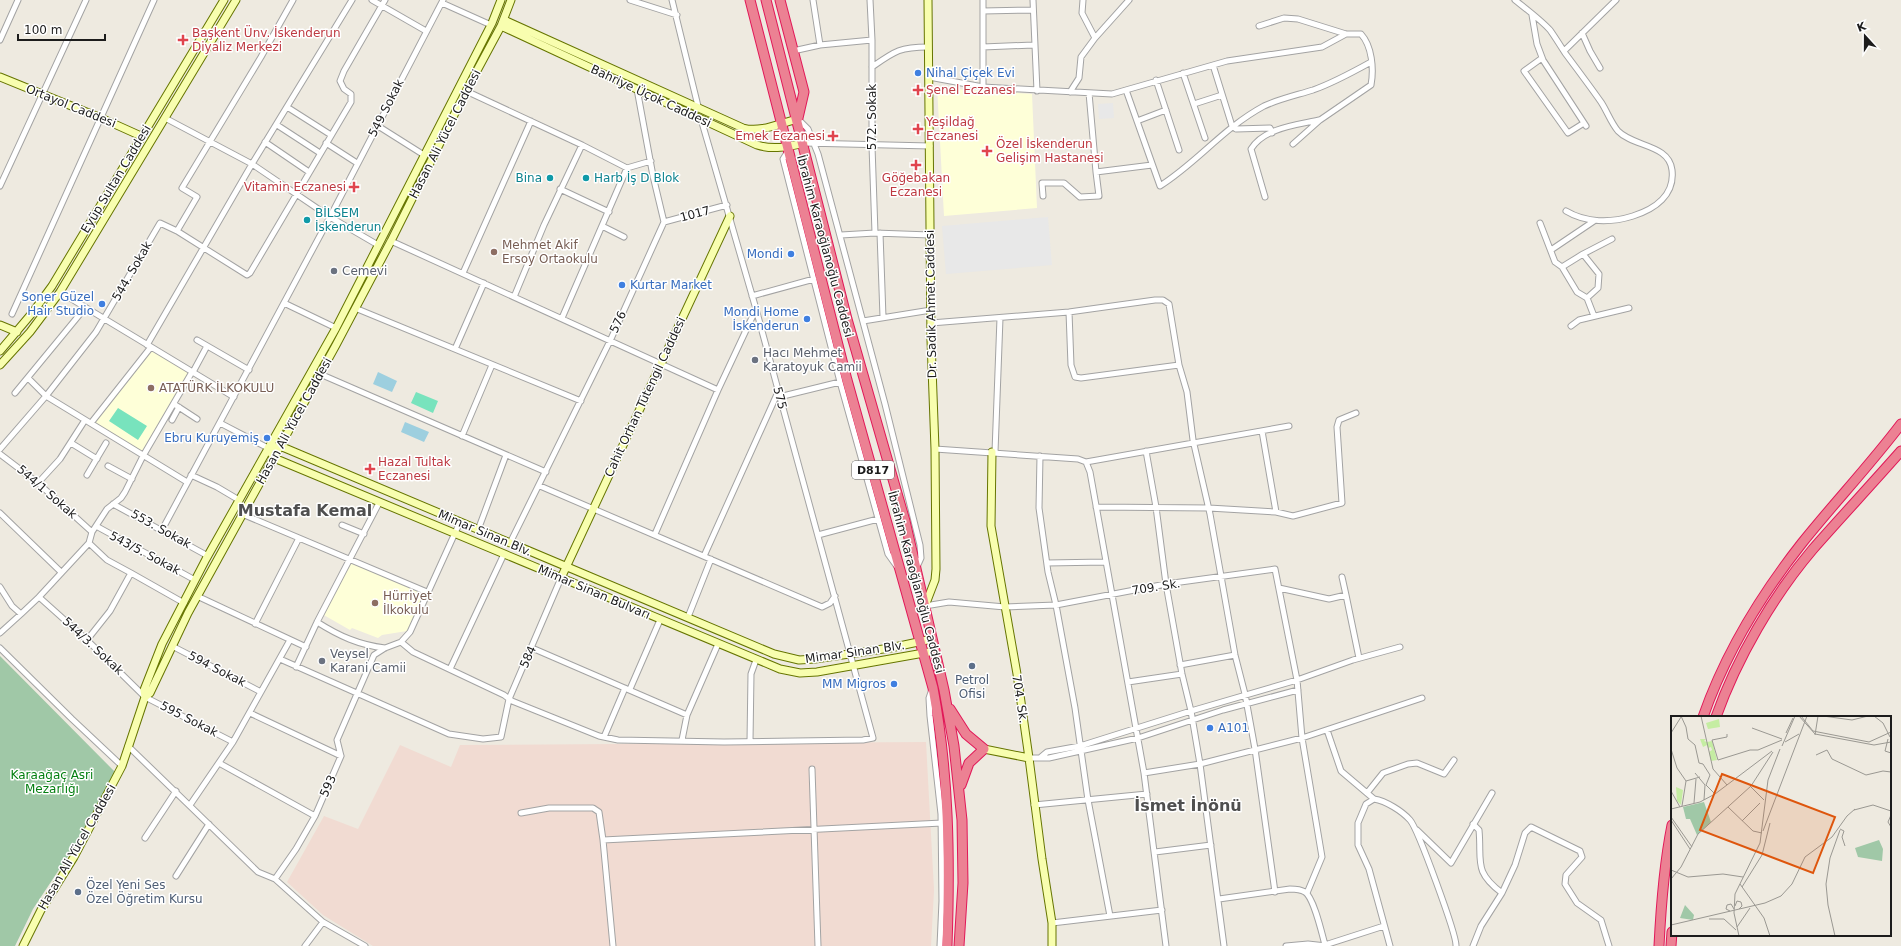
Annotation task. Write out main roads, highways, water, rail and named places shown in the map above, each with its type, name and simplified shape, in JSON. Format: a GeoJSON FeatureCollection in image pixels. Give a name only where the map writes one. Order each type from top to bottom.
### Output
{"type":"FeatureCollection","features":[{"type":"Feature","properties":{"kind":"highway","name":"İbrahim Karaoğlanoğlu Caddesi"},"geometry":{"type":"LineString","coordinates":[[750,0],[780,123],[822,276],[847,380],[933,688],[948,809],[950,878],[947,946]]}},
{"type":"Feature","properties":{"kind":"highway","name":"İbrahim Karaoğlanoğlu Caddesi"},"geometry":{"type":"LineString","coordinates":[[766,0],[798,119],[832,261],[904,517],[947,705],[959,790],[963,847],[962,911],[959,946]]}},
{"type":"Feature","properties":{"kind":"highway"},"geometry":{"type":"LineString","coordinates":[[780,0],[804,92],[798,119]]}},
{"type":"Feature","properties":{"kind":"highway"},"geometry":{"type":"LineString","coordinates":[[1703,716],[1725,665],[1746,626],[1771,586],[1802,544],[1901,424]]}},
{"type":"Feature","properties":{"kind":"highway"},"geometry":{"type":"LineString","coordinates":[[1716,716],[1735,670],[1758,629],[1782,592],[1812,550],[1901,451]]}},
{"type":"Feature","properties":{"kind":"highway"},"geometry":{"type":"LineString","coordinates":[[947,705],[966,734],[984,749],[969,764],[959,790]]}},
{"type":"Feature","properties":{"kind":"highway"},"geometry":{"type":"LineString","coordinates":[[1659,946],[1662,890],[1667,848],[1671,830]]}},
{"type":"Feature","properties":{"kind":"highway"},"geometry":{"type":"LineString","coordinates":[[1671,946],[1672,936]]}},
{"type":"Feature","properties":{"kind":"water"},"geometry":{"type":"Polygon","coordinates":[[[378,372],[397,381],[392,392],[373,384],[378,372]]]}},
{"type":"Feature","properties":{"kind":"water"},"geometry":{"type":"Polygon","coordinates":[[[405,422],[429,432],[424,442],[401,432],[405,422]]]}},
{"type":"Feature","properties":{"kind":"place","name":"Başkent Ünv. İskenderun Diyaliz Merkezi"},"geometry":{"type":"Point","coordinates":[183,40]}},
{"type":"Feature","properties":{"kind":"place","name":"Nihal Çiçek Evi"},"geometry":{"type":"Point","coordinates":[918,73]}},
{"type":"Feature","properties":{"kind":"place","name":"Şenel Eczanesi"},"geometry":{"type":"Point","coordinates":[918,90]}},
{"type":"Feature","properties":{"kind":"place","name":"Yeşildağ Eczanesi"},"geometry":{"type":"Point","coordinates":[918,129]}},
{"type":"Feature","properties":{"kind":"place","name":"Emek Eczanesi"},"geometry":{"type":"Point","coordinates":[833,136]}},
{"type":"Feature","properties":{"kind":"place","name":"Özel İskenderun Gelişim Hastanesi"},"geometry":{"type":"Point","coordinates":[987,151]}},
{"type":"Feature","properties":{"kind":"place","name":"Göğebakan Eczanesi"},"geometry":{"type":"Point","coordinates":[916,165]}},
{"type":"Feature","properties":{"kind":"place","name":"Bina"},"geometry":{"type":"Point","coordinates":[550,178]}},
{"type":"Feature","properties":{"kind":"place","name":"Harb İş D Blok"},"geometry":{"type":"Point","coordinates":[586,178]}},
{"type":"Feature","properties":{"kind":"place","name":"Vitamin Eczanesi"},"geometry":{"type":"Point","coordinates":[354,187]}},
{"type":"Feature","properties":{"kind":"place","name":"BİLSEM İskenderun"},"geometry":{"type":"Point","coordinates":[307,220]}},
{"type":"Feature","properties":{"kind":"place","name":"Mehmet Akif Ersoy Ortaokulu"},"geometry":{"type":"Point","coordinates":[494,252]}},
{"type":"Feature","properties":{"kind":"place","name":"Mondi"},"geometry":{"type":"Point","coordinates":[791,254]}},
{"type":"Feature","properties":{"kind":"place","name":"Cemevi"},"geometry":{"type":"Point","coordinates":[334,271]}},
{"type":"Feature","properties":{"kind":"place","name":"Kurtar Market"},"geometry":{"type":"Point","coordinates":[622,285]}},
{"type":"Feature","properties":{"kind":"place","name":"Soner Güzel Hair Studio"},"geometry":{"type":"Point","coordinates":[102,304]}},
{"type":"Feature","properties":{"kind":"place","name":"Mondi Home İskenderun"},"geometry":{"type":"Point","coordinates":[807,319]}},
{"type":"Feature","properties":{"kind":"place","name":"Hacı Mehmet Karatoyuk Camii"},"geometry":{"type":"Point","coordinates":[755,360]}},
{"type":"Feature","properties":{"kind":"place","name":"ATATÜRK İLKOKULU"},"geometry":{"type":"Point","coordinates":[151,388]}},
{"type":"Feature","properties":{"kind":"place","name":"Ebru Kuruyemiş"},"geometry":{"type":"Point","coordinates":[267,438]}},
{"type":"Feature","properties":{"kind":"place","name":"Hazal Tultak Eczanesi"},"geometry":{"type":"Point","coordinates":[370,469]}},
{"type":"Feature","properties":{"kind":"place","name":"Hürriyet İlkokulu"},"geometry":{"type":"Point","coordinates":[375,603]}},
{"type":"Feature","properties":{"kind":"place","name":"Veysel Karani Camii"},"geometry":{"type":"Point","coordinates":[322,661]}},
{"type":"Feature","properties":{"kind":"place","name":"Petrol Ofisi"},"geometry":{"type":"Point","coordinates":[972,666]}},
{"type":"Feature","properties":{"kind":"place","name":"MM Migros"},"geometry":{"type":"Point","coordinates":[894,684]}},
{"type":"Feature","properties":{"kind":"place","name":"A101"},"geometry":{"type":"Point","coordinates":[1210,728]}},
{"type":"Feature","properties":{"kind":"place","name":"Özel Yeni Ses Özel Öğretim Kursu"},"geometry":{"type":"Point","coordinates":[78,892]}},
{"type":"Feature","properties":{"kind":"district","name":"Mustafa Kemal"},"geometry":{"type":"Point","coordinates":[305,510]}},
{"type":"Feature","properties":{"kind":"district","name":"İsmet İnönü"},"geometry":{"type":"Point","coordinates":[1188,805]}},
{"type":"Feature","properties":{"kind":"park label","name":"Karaağaç Asri Mezarlığı"},"geometry":{"type":"Point","coordinates":[52,782]}}]}
